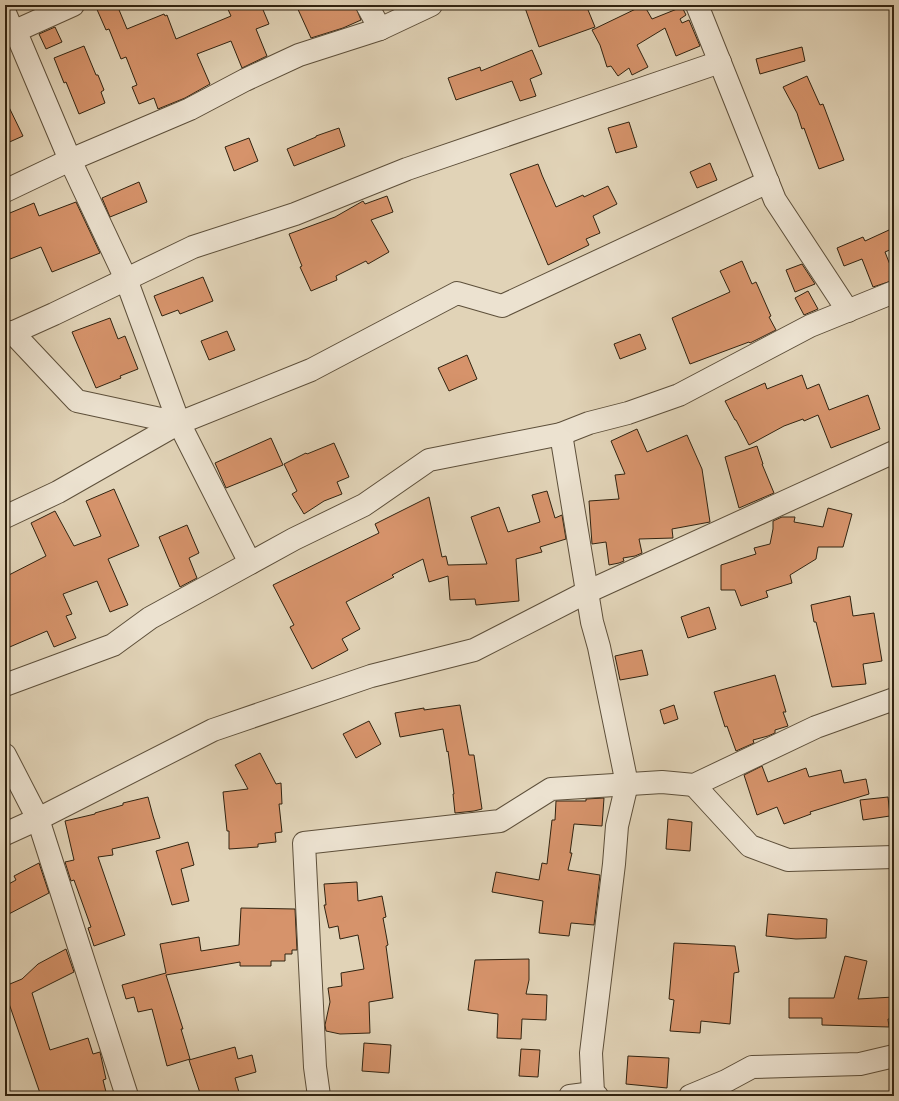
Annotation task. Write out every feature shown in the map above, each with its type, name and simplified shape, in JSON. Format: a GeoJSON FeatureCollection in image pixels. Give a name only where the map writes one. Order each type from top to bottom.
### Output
{"type":"FeatureCollection","features":[{"type":"Feature","properties":{"kind":"street"},"geometry":{"type":"LineString","coordinates":[[73,5],[10,31],[126,279],[179,423],[250,563]]}},
{"type":"Feature","properties":{"kind":"street"},"geometry":{"type":"LineString","coordinates":[[367,5],[380,29]]}},
{"type":"Feature","properties":{"kind":"street"},"geometry":{"type":"LineString","coordinates":[[5,191],[70,160],[190,109],[245,80],[299,56],[380,29],[431,5]]}},
{"type":"Feature","properties":{"kind":"street"},"geometry":{"type":"LineString","coordinates":[[697,5],[775,200],[848,311]]}},
{"type":"Feature","properties":{"kind":"street"},"geometry":{"type":"LineString","coordinates":[[179,423],[77,401],[9,334],[193,248],[295,214],[407,169],[720,62]]}},
{"type":"Feature","properties":{"kind":"street"},"geometry":{"type":"LineString","coordinates":[[5,516],[58,492],[179,423],[311,370],[457,293],[502,306],[768,182]]}},
{"type":"Feature","properties":{"kind":"street"},"geometry":{"type":"LineString","coordinates":[[5,685],[112,645],[150,618],[294,539],[364,505],[430,460],[561,434],[589,423],[628,413],[679,396],[810,326],[894,292]]}},
{"type":"Feature","properties":{"kind":"street"},"geometry":{"type":"LineString","coordinates":[[561,434],[592,622],[599,646],[627,784],[617,826],[614,864],[591,1054],[595,1094],[570,1096]]}},
{"type":"Feature","properties":{"kind":"street"},"geometry":{"type":"LineString","coordinates":[[5,834],[38,819],[213,730],[371,676],[474,650],[587,592],[894,452]]}},
{"type":"Feature","properties":{"kind":"street"},"geometry":{"type":"LineString","coordinates":[[319,1096],[315,1067],[304,844],[500,821],[551,789],[662,782],[694,785],[816,727],[894,699]]}},
{"type":"Feature","properties":{"kind":"street"},"geometry":{"type":"LineString","coordinates":[[5,755],[38,819],[127,1096]]}},
{"type":"Feature","properties":{"kind":"street"},"geometry":{"type":"LineString","coordinates":[[694,785],[750,846],[788,860],[894,857]]}},
{"type":"Feature","properties":{"kind":"street"},"geometry":{"type":"LineString","coordinates":[[690,1096],[726,1081],[752,1067],[860,1064],[894,1056]]}},
{"type":"Feature","properties":{"kind":"building"},"geometry":{"type":"Polygon","coordinates":[[[95,5],[117,5],[127,29],[164,14],[165,16],[167,15],[176,39],[231,16],[226,5],[261,5],[269,24],[256,29],[267,56],[242,68],[231,41],[197,54],[210,84],[185,98],[158,109],[154,98],[139,104],[132,87],[137,85],[126,57],[121,59],[109,29],[106,30],[95,5]]]}},
{"type":"Feature","properties":{"kind":"building"},"geometry":{"type":"Polygon","coordinates":[[[296,5],[355,5],[361,20],[343,28],[311,38],[296,5]]]}},
{"type":"Feature","properties":{"kind":"building"},"geometry":{"type":"Polygon","coordinates":[[[524,5],[586,5],[595,27],[539,47],[524,5]]]}},
{"type":"Feature","properties":{"kind":"building"},"geometry":{"type":"Polygon","coordinates":[[[644,5],[652,19],[682,7],[686,15],[680,19],[682,23],[689,20],[700,46],[676,56],[665,28],[637,45],[648,67],[632,75],[629,68],[618,76],[611,66],[607,67],[600,45],[592,30],[644,5]]]}},
{"type":"Feature","properties":{"kind":"building"},"geometry":{"type":"Polygon","coordinates":[[[55,27],[62,42],[46,49],[39,34],[55,27]]]}},
{"type":"Feature","properties":{"kind":"building"},"geometry":{"type":"Polygon","coordinates":[[[84,46],[104,90],[101,92],[105,103],[79,114],[54,58],[84,46]]]}},
{"type":"Feature","properties":{"kind":"building"},"geometry":{"type":"Polygon","coordinates":[[[802,47],[805,61],[760,74],[756,59],[802,47]]]}},
{"type":"Feature","properties":{"kind":"building"},"geometry":{"type":"Polygon","coordinates":[[[532,50],[542,74],[530,79],[536,96],[520,101],[512,81],[456,100],[448,78],[480,67],[481,71],[532,50]]]}},
{"type":"Feature","properties":{"kind":"building"},"geometry":{"type":"Polygon","coordinates":[[[807,76],[820,105],[823,104],[844,160],[819,169],[804,128],[802,129],[797,113],[783,87],[807,76]]]}},
{"type":"Feature","properties":{"kind":"building"},"geometry":{"type":"Polygon","coordinates":[[[5,99],[23,136],[5,144],[5,99]]]}},
{"type":"Feature","properties":{"kind":"building"},"geometry":{"type":"Polygon","coordinates":[[[629,122],[637,147],[616,153],[608,128],[629,122]]]}},
{"type":"Feature","properties":{"kind":"building"},"geometry":{"type":"Polygon","coordinates":[[[339,128],[345,146],[294,166],[287,149],[339,128]]]}},
{"type":"Feature","properties":{"kind":"building"},"geometry":{"type":"Polygon","coordinates":[[[249,138],[258,161],[234,171],[225,147],[249,138]]]}},
{"type":"Feature","properties":{"kind":"building"},"geometry":{"type":"Polygon","coordinates":[[[710,163],[717,180],[697,188],[690,172],[710,163]]]}},
{"type":"Feature","properties":{"kind":"building"},"geometry":{"type":"Polygon","coordinates":[[[538,164],[556,207],[583,195],[584,197],[608,186],[617,204],[593,216],[600,233],[586,239],[589,245],[548,265],[510,174],[538,164]]]}},
{"type":"Feature","properties":{"kind":"building"},"geometry":{"type":"Polygon","coordinates":[[[139,182],[147,202],[110,217],[102,198],[139,182]]]}},
{"type":"Feature","properties":{"kind":"building"},"geometry":{"type":"Polygon","coordinates":[[[387,196],[393,212],[371,220],[389,252],[368,264],[366,261],[336,276],[337,280],[311,291],[300,267],[302,266],[289,234],[335,217],[363,201],[365,204],[387,196]]]}},
{"type":"Feature","properties":{"kind":"building"},"geometry":{"type":"Polygon","coordinates":[[[76,202],[100,253],[52,272],[41,247],[5,261],[5,215],[34,203],[39,216],[76,202]]]}},
{"type":"Feature","properties":{"kind":"building"},"geometry":{"type":"Polygon","coordinates":[[[889,230],[894,240],[894,248],[885,252],[894,275],[894,280],[873,287],[862,259],[844,266],[837,248],[863,237],[865,241],[889,230]]]}},
{"type":"Feature","properties":{"kind":"building"},"geometry":{"type":"Polygon","coordinates":[[[742,261],[752,284],[756,282],[771,316],[769,317],[776,330],[750,343],[749,342],[690,364],[672,318],[730,292],[720,271],[742,261]]]}},
{"type":"Feature","properties":{"kind":"building"},"geometry":{"type":"Polygon","coordinates":[[[802,264],[815,284],[795,292],[786,270],[802,264]]]}},
{"type":"Feature","properties":{"kind":"building"},"geometry":{"type":"Polygon","coordinates":[[[203,277],[213,301],[180,314],[178,310],[162,316],[154,296],[203,277]]]}},
{"type":"Feature","properties":{"kind":"building"},"geometry":{"type":"Polygon","coordinates":[[[808,291],[818,309],[804,315],[795,298],[808,291]]]}},
{"type":"Feature","properties":{"kind":"building"},"geometry":{"type":"Polygon","coordinates":[[[110,318],[118,339],[125,336],[138,369],[96,388],[72,332],[110,318]]]}},
{"type":"Feature","properties":{"kind":"building"},"geometry":{"type":"Polygon","coordinates":[[[227,331],[235,350],[209,360],[201,341],[227,331]]]}},
{"type":"Feature","properties":{"kind":"building"},"geometry":{"type":"Polygon","coordinates":[[[640,334],[646,349],[620,359],[614,344],[640,334]]]}},
{"type":"Feature","properties":{"kind":"building"},"geometry":{"type":"Polygon","coordinates":[[[467,355],[477,379],[449,391],[438,368],[467,355]]]}},
{"type":"Feature","properties":{"kind":"building"},"geometry":{"type":"Polygon","coordinates":[[[802,375],[807,389],[819,384],[829,410],[868,395],[880,429],[831,448],[818,415],[804,421],[803,419],[784,426],[749,445],[725,401],[765,383],[767,389],[802,375]]]}},
{"type":"Feature","properties":{"kind":"building"},"geometry":{"type":"Polygon","coordinates":[[[637,429],[647,452],[687,435],[702,469],[710,522],[672,529],[673,538],[639,539],[642,553],[623,558],[624,561],[609,565],[606,542],[592,544],[589,501],[619,499],[615,475],[625,474],[611,441],[637,429]]]}},
{"type":"Feature","properties":{"kind":"building"},"geometry":{"type":"Polygon","coordinates":[[[271,438],[283,465],[226,488],[215,463],[271,438]]]}},
{"type":"Feature","properties":{"kind":"building"},"geometry":{"type":"Polygon","coordinates":[[[334,443],[349,477],[337,482],[342,494],[324,501],[304,514],[292,494],[297,491],[284,464],[306,453],[307,454],[334,443]]]}},
{"type":"Feature","properties":{"kind":"building"},"geometry":{"type":"Polygon","coordinates":[[[757,446],[762,464],[774,493],[739,508],[725,457],[757,446]]]}},
{"type":"Feature","properties":{"kind":"building"},"geometry":{"type":"Polygon","coordinates":[[[114,489],[139,546],[108,559],[128,605],[110,612],[97,581],[63,594],[72,614],[66,616],[76,638],[54,647],[47,631],[5,649],[5,577],[46,556],[31,523],[55,511],[74,546],[101,536],[86,501],[114,489]]]}},
{"type":"Feature","properties":{"kind":"building"},"geometry":{"type":"Polygon","coordinates":[[[547,491],[555,518],[562,515],[566,539],[540,547],[542,552],[516,559],[519,601],[476,605],[475,599],[450,600],[448,576],[429,582],[423,559],[392,575],[394,577],[346,602],[360,629],[342,639],[348,650],[312,669],[290,627],[294,625],[273,585],[379,533],[375,524],[429,497],[442,557],[446,556],[448,565],[487,564],[471,517],[499,507],[508,532],[540,522],[532,495],[547,491]]]}},
{"type":"Feature","properties":{"kind":"building"},"geometry":{"type":"Polygon","coordinates":[[[828,508],[852,514],[843,547],[818,547],[816,559],[790,575],[792,583],[766,591],[768,597],[741,606],[735,590],[721,590],[721,565],[756,554],[754,548],[770,544],[773,521],[782,517],[795,517],[794,522],[823,527],[828,508]]]}},
{"type":"Feature","properties":{"kind":"building"},"geometry":{"type":"Polygon","coordinates":[[[187,525],[199,553],[189,558],[197,578],[180,587],[159,537],[187,525]]]}},
{"type":"Feature","properties":{"kind":"building"},"geometry":{"type":"Polygon","coordinates":[[[850,596],[853,616],[874,613],[882,661],[863,664],[866,684],[832,687],[816,622],[814,622],[811,605],[850,596]]]}},
{"type":"Feature","properties":{"kind":"building"},"geometry":{"type":"Polygon","coordinates":[[[709,607],[716,629],[688,638],[681,617],[709,607]]]}},
{"type":"Feature","properties":{"kind":"building"},"geometry":{"type":"Polygon","coordinates":[[[642,650],[648,675],[620,680],[615,656],[642,650]]]}},
{"type":"Feature","properties":{"kind":"building"},"geometry":{"type":"Polygon","coordinates":[[[775,675],[786,712],[783,712],[788,726],[775,730],[775,733],[768,736],[753,740],[754,743],[736,751],[727,726],[725,727],[714,692],[775,675]]]}},
{"type":"Feature","properties":{"kind":"building"},"geometry":{"type":"Polygon","coordinates":[[[460,705],[469,755],[474,755],[482,809],[455,813],[448,751],[447,752],[443,729],[400,737],[395,713],[424,708],[424,710],[460,705]]]}},
{"type":"Feature","properties":{"kind":"building"},"geometry":{"type":"Polygon","coordinates":[[[674,705],[678,719],[664,724],[660,710],[674,705]]]}},
{"type":"Feature","properties":{"kind":"building"},"geometry":{"type":"Polygon","coordinates":[[[369,721],[381,744],[356,758],[343,734],[369,721]]]}},
{"type":"Feature","properties":{"kind":"building"},"geometry":{"type":"Polygon","coordinates":[[[260,753],[276,784],[281,783],[282,804],[279,804],[282,832],[275,833],[276,842],[258,844],[258,847],[229,849],[229,831],[227,831],[223,792],[248,789],[235,765],[260,753]]]}},
{"type":"Feature","properties":{"kind":"building"},"geometry":{"type":"Polygon","coordinates":[[[762,766],[768,782],[806,768],[809,777],[841,770],[844,783],[866,779],[869,794],[810,812],[811,814],[784,824],[777,807],[757,815],[744,775],[762,766]]]}},
{"type":"Feature","properties":{"kind":"building"},"geometry":{"type":"Polygon","coordinates":[[[148,797],[160,838],[112,849],[113,855],[98,857],[125,935],[94,946],[88,928],[91,927],[74,880],[71,881],[65,862],[74,860],[65,821],[95,814],[123,805],[123,803],[148,797]]]}},
{"type":"Feature","properties":{"kind":"building"},"geometry":{"type":"Polygon","coordinates":[[[888,797],[890,816],[863,820],[860,800],[888,797]]]}},
{"type":"Feature","properties":{"kind":"building"},"geometry":{"type":"Polygon","coordinates":[[[604,798],[602,826],[574,824],[570,853],[572,853],[568,870],[600,875],[594,925],[571,923],[569,936],[539,933],[543,901],[492,892],[496,872],[539,880],[542,863],[547,864],[552,820],[555,820],[556,801],[586,801],[586,799],[604,798]]]}},
{"type":"Feature","properties":{"kind":"building"},"geometry":{"type":"Polygon","coordinates":[[[668,819],[692,822],[690,851],[666,849],[668,819]]]}},
{"type":"Feature","properties":{"kind":"building"},"geometry":{"type":"Polygon","coordinates":[[[188,842],[194,865],[181,869],[189,901],[172,905],[156,851],[188,842]]]}},
{"type":"Feature","properties":{"kind":"building"},"geometry":{"type":"Polygon","coordinates":[[[39,863],[49,893],[5,916],[5,886],[16,880],[14,876],[39,863]]]}},
{"type":"Feature","properties":{"kind":"building"},"geometry":{"type":"Polygon","coordinates":[[[357,882],[358,901],[382,896],[386,917],[383,918],[388,945],[386,946],[393,998],[369,1002],[370,1033],[340,1034],[326,1031],[325,1025],[330,1002],[328,988],[342,986],[341,973],[364,969],[358,935],[340,939],[338,926],[329,928],[324,905],[326,905],[324,884],[357,882]]]}},
{"type":"Feature","properties":{"kind":"building"},"geometry":{"type":"Polygon","coordinates":[[[241,908],[295,909],[297,950],[292,950],[292,954],[285,954],[285,961],[271,961],[271,966],[240,966],[240,962],[166,975],[183,1029],[181,1029],[190,1059],[167,1066],[152,1009],[138,1012],[134,997],[126,999],[122,985],[166,973],[160,944],[199,937],[201,951],[239,945],[241,908]]]}},
{"type":"Feature","properties":{"kind":"building"},"geometry":{"type":"Polygon","coordinates":[[[768,914],[827,919],[826,938],[796,939],[766,936],[768,914]]]}},
{"type":"Feature","properties":{"kind":"building"},"geometry":{"type":"Polygon","coordinates":[[[674,943],[735,946],[739,972],[734,973],[730,1024],[701,1021],[700,1033],[670,1031],[674,1000],[669,999],[674,943]]]}},
{"type":"Feature","properties":{"kind":"building"},"geometry":{"type":"Polygon","coordinates":[[[66,949],[74,972],[32,993],[50,1050],[88,1038],[93,1054],[100,1052],[106,1079],[103,1080],[107,1096],[41,1096],[5,992],[5,986],[22,979],[38,964],[66,949]]]}},
{"type":"Feature","properties":{"kind":"building"},"geometry":{"type":"Polygon","coordinates":[[[845,956],[867,961],[858,999],[894,997],[894,1019],[888,1019],[889,1027],[822,1025],[822,1018],[789,1018],[789,998],[834,998],[845,956]]]}},
{"type":"Feature","properties":{"kind":"building"},"geometry":{"type":"Polygon","coordinates":[[[529,959],[529,980],[526,994],[547,995],[546,1020],[522,1019],[521,1039],[497,1038],[498,1014],[468,1010],[475,960],[529,959]]]}},
{"type":"Feature","properties":{"kind":"building"},"geometry":{"type":"Polygon","coordinates":[[[364,1043],[391,1045],[389,1073],[362,1071],[364,1043]]]}},
{"type":"Feature","properties":{"kind":"building"},"geometry":{"type":"Polygon","coordinates":[[[235,1047],[238,1059],[252,1055],[256,1072],[235,1078],[240,1096],[201,1096],[189,1060],[235,1047]]]}},
{"type":"Feature","properties":{"kind":"building"},"geometry":{"type":"Polygon","coordinates":[[[521,1049],[540,1050],[538,1077],[519,1076],[521,1049]]]}},
{"type":"Feature","properties":{"kind":"building"},"geometry":{"type":"Polygon","coordinates":[[[628,1056],[669,1058],[667,1088],[626,1084],[628,1056]]]}}]}
